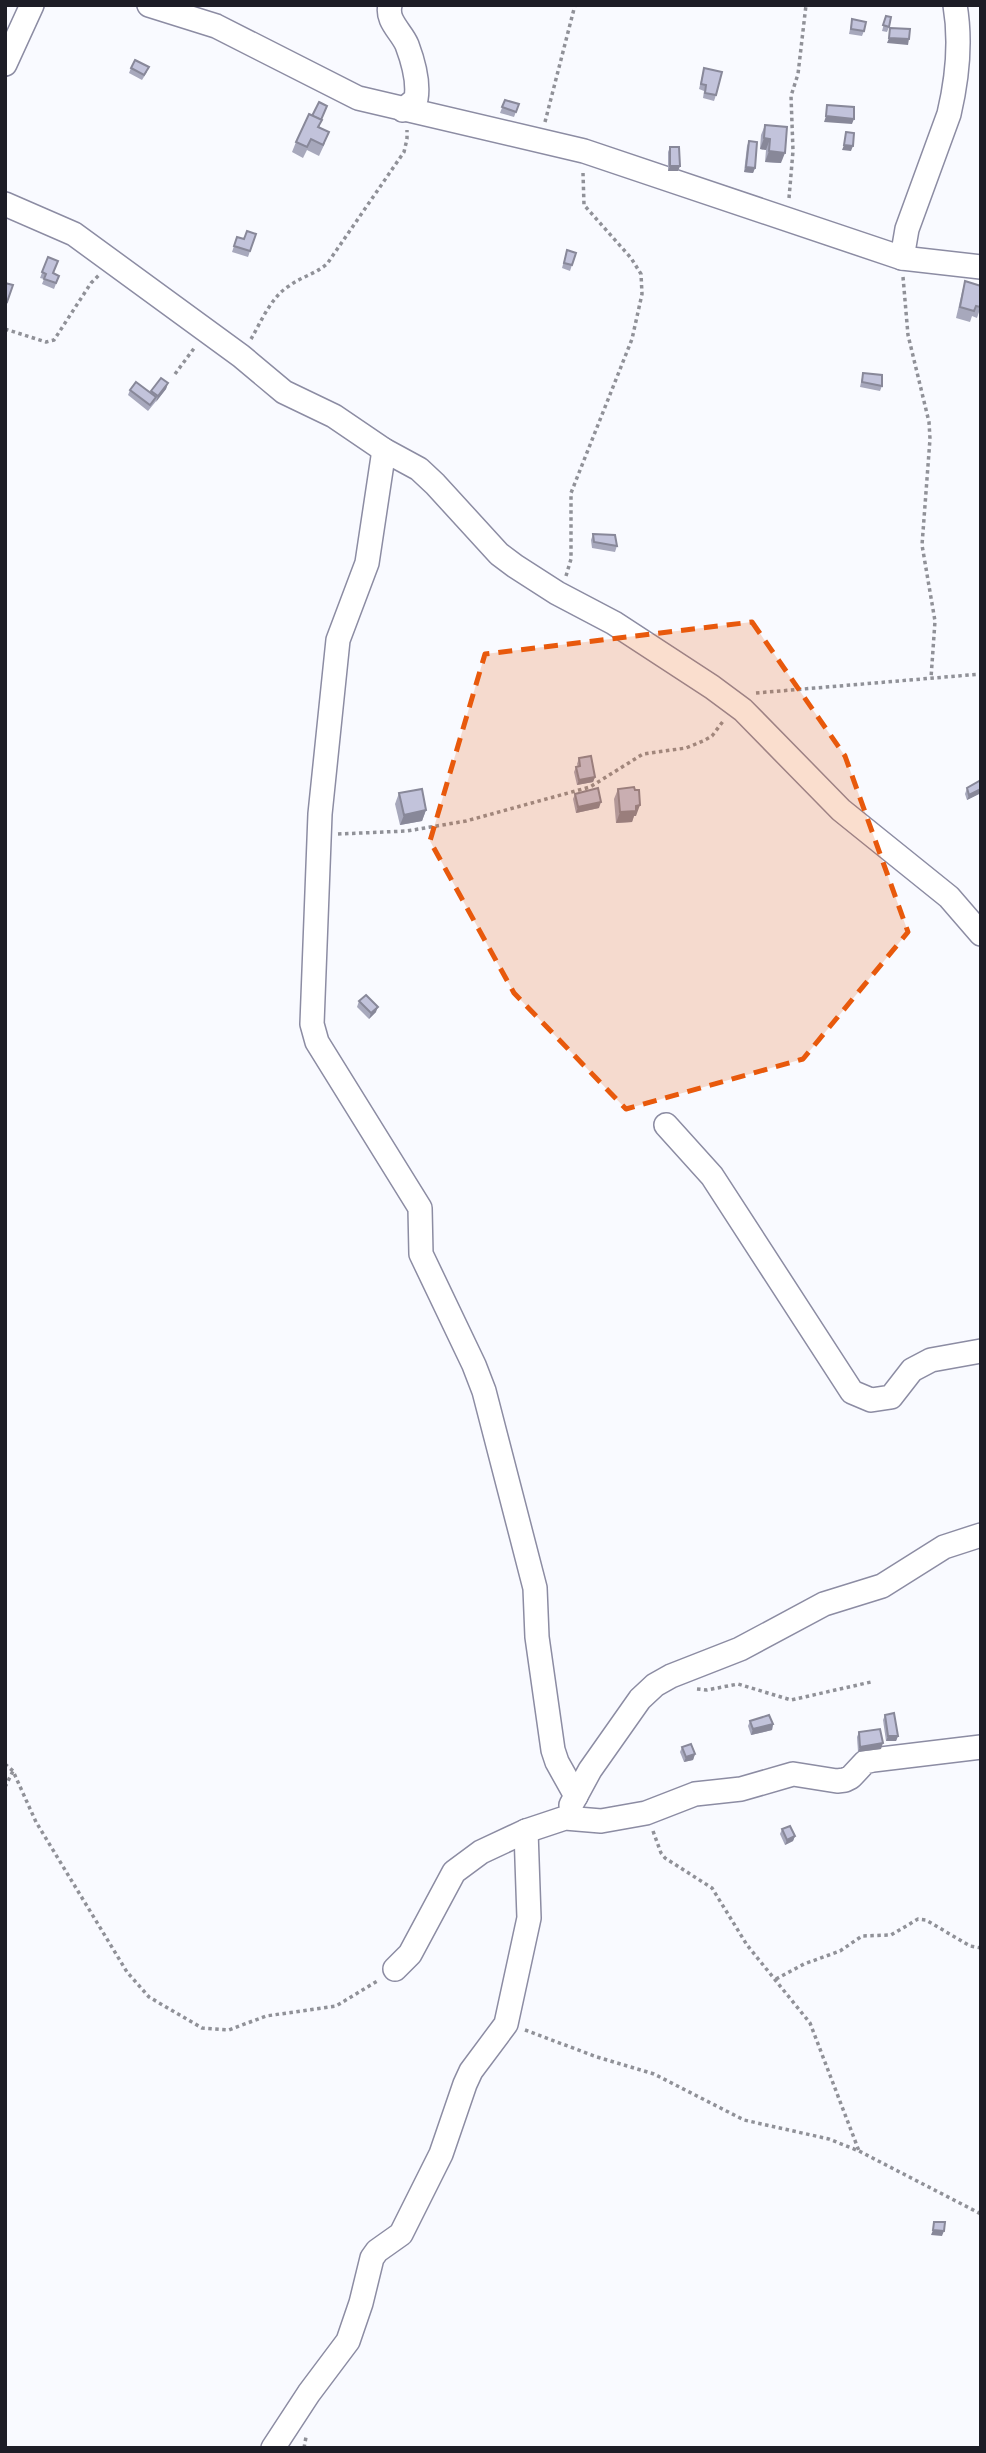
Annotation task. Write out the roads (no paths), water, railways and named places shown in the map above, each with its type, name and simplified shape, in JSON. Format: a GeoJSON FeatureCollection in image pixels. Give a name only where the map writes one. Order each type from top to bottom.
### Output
{"type":"FeatureCollection","features":[{"type":"Feature","properties":{"kind":"street"},"geometry":{"type":"LineString","coordinates":[[5,64],[32,5]]}},
{"type":"Feature","properties":{"kind":"street"},"geometry":{"type":"LineString","coordinates":[[149,5],[216,26],[358,98],[584,151],[902,258],[981,267]]}},
{"type":"Feature","properties":{"kind":"street"},"geometry":{"type":"LineString","coordinates":[[390,5],[389,17],[407,46],[416,79],[416,99],[404,110]]}},
{"type":"Feature","properties":{"kind":"street"},"geometry":{"type":"LineString","coordinates":[[902,258],[906,229],[953,99],[958,38],[955,5]]}},
{"type":"Feature","properties":{"kind":"street"},"geometry":{"type":"LineString","coordinates":[[5,204],[74,234],[241,356],[284,392],[334,416],[384,450],[419,469],[499,554],[557,593],[614,623],[728,699],[848,817],[949,897],[981,934]]}},
{"type":"Feature","properties":{"kind":"street"},"geometry":{"type":"LineString","coordinates":[[384,450],[367,563],[338,640],[319,836],[313,1034],[420,1208],[421,1254],[484,1391],[535,1588],[537,1637],[554,1750],[557,1762],[576,1796]]}},
{"type":"Feature","properties":{"kind":"street"},"geometry":{"type":"LineString","coordinates":[[666,1125],[712,1176],[852,1392],[871,1400],[891,1397],[912,1370],[931,1360],[981,1351]]}},
{"type":"Feature","properties":{"kind":"street"},"geometry":{"type":"LineString","coordinates":[[565,1818],[590,1770],[640,1699],[661,1682],[740,1649],[824,1604],[882,1586],[944,1547],[981,1535]]}},
{"type":"Feature","properties":{"kind":"street"},"geometry":{"type":"LineString","coordinates":[[395,1969],[410,1954],[454,1872],[481,1852],[526,1831],[565,1818],[601,1821],[646,1812],[695,1794],[741,1789],[793,1774],[845,1780],[865,1762],[873,1760],[981,1747]]}},
{"type":"Feature","properties":{"kind":"street"},"geometry":{"type":"LineString","coordinates":[[274,2448],[309,2393],[348,2341],[362,2303],[372,2258],[377,2251],[401,2234],[440,2154],[471,2071],[506,2024],[529,1918],[526,1831]]}}]}
